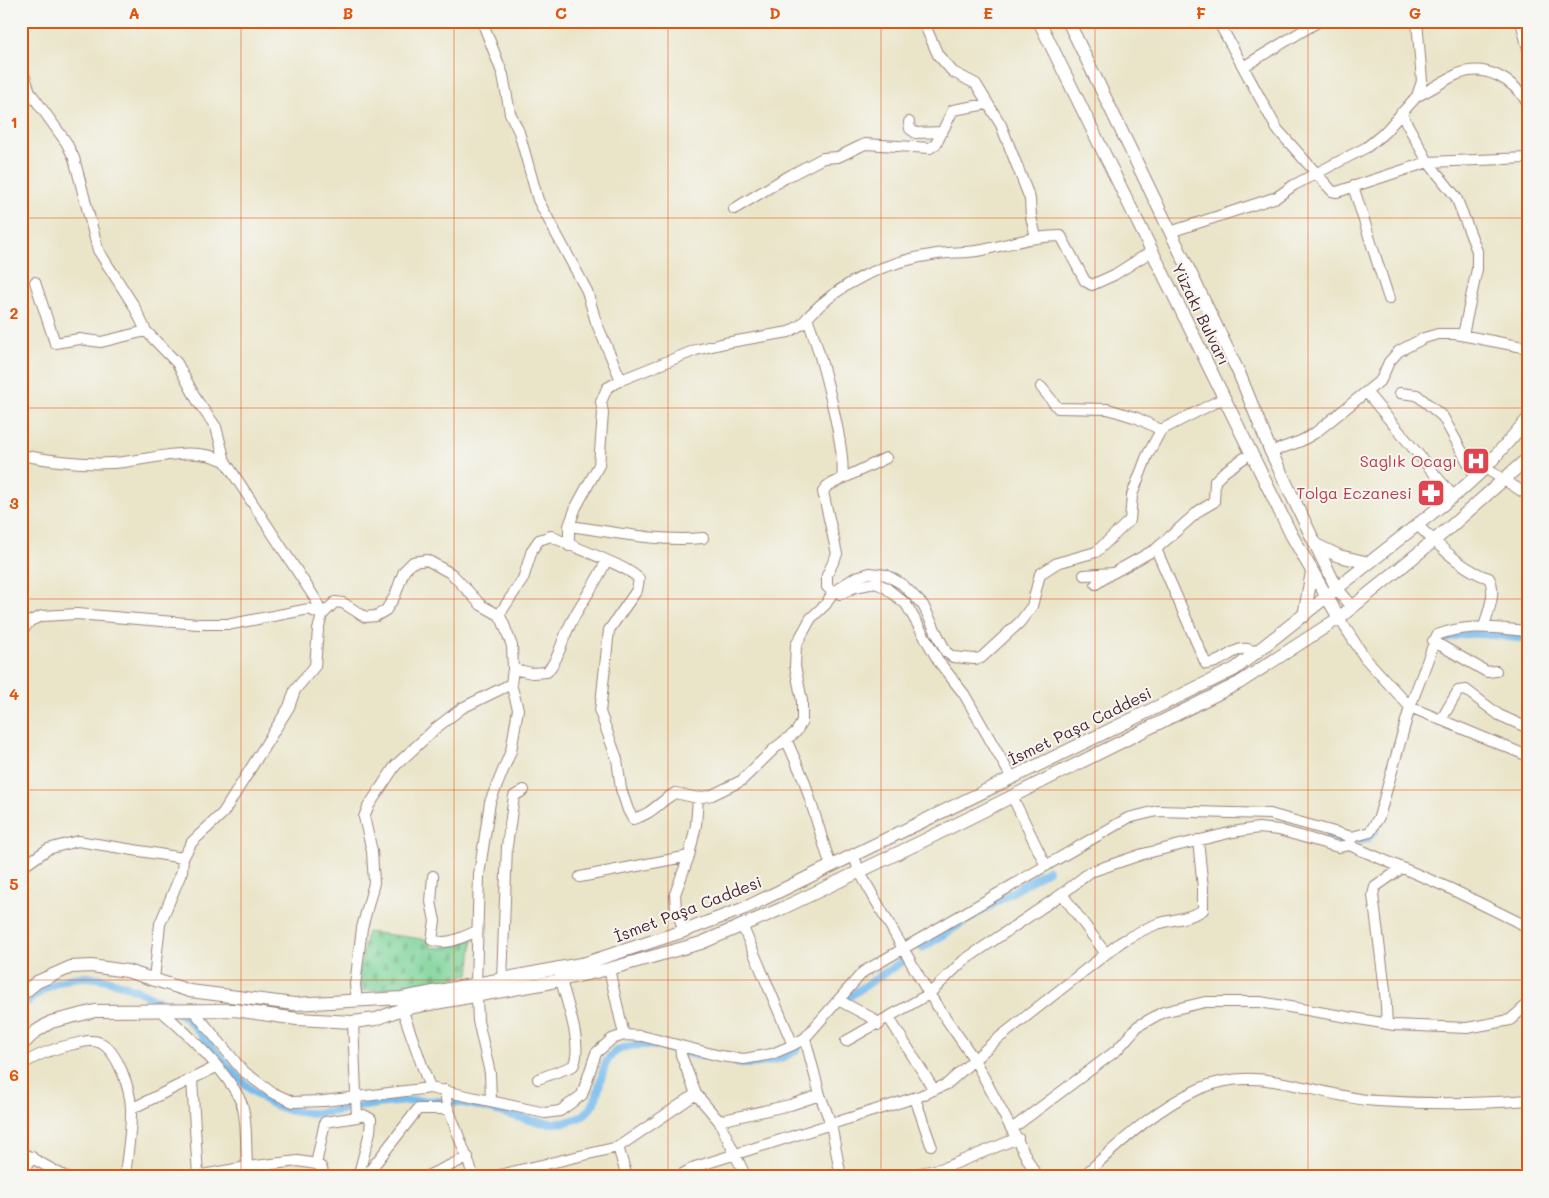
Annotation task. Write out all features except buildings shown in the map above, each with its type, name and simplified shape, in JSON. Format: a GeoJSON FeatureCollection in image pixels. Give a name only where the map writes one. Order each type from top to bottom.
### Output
{"type":"FeatureCollection","features":[{"type":"Feature","properties":{"kind":"main road","name":"Yüzakı Bulvarı"},"geometry":{"type":"LineString","coordinates":[[1039,21],[1224,398],[1312,572],[1339,618]]}},
{"type":"Feature","properties":{"kind":"main road","name":"Yüzakı Bulvarı"},"geometry":{"type":"LineString","coordinates":[[1068,21],[1239,373],[1271,452],[1337,589],[1352,608]]}},
{"type":"Feature","properties":{"kind":"main road","name":"İsmet Paşa Caddesi"},"geometry":{"type":"LineString","coordinates":[[476,991],[502,980],[586,963],[684,931],[745,908],[1235,669],[1304,616],[1480,473],[1528,419]]}},
{"type":"Feature","properties":{"kind":"main road"},"geometry":{"type":"LineString","coordinates":[[21,995],[37,982],[71,967],[91,966],[127,971],[190,990],[294,1004],[402,998],[561,980],[609,969],[701,943],[781,909],[923,842],[1239,683],[1352,608],[1528,458]]}},
{"type":"Feature","properties":{"kind":"main road"},"geometry":{"type":"LineString","coordinates":[[1316,545],[1339,556],[1369,563]]}},
{"type":"Feature","properties":{"kind":"main road"},"geometry":{"type":"LineString","coordinates":[[1304,616],[1312,572]]}},
{"type":"Feature","properties":{"kind":"main road"},"geometry":{"type":"LineString","coordinates":[[21,1046],[35,1032],[50,1022],[68,1016],[96,1011],[235,1010],[353,1022],[376,1019],[402,1009],[476,991]]}},
{"type":"Feature","properties":{"kind":"main road"},"geometry":{"type":"LineString","coordinates":[[330,1002],[333,1021]]}},
{"type":"Feature","properties":{"kind":"street"},"geometry":{"type":"LineString","coordinates":[[482,21],[503,75],[510,113],[519,132],[538,200],[587,291],[596,322],[621,380]]}},
{"type":"Feature","properties":{"kind":"street"},"geometry":{"type":"LineString","coordinates":[[923,21],[938,55],[953,72],[976,84],[1000,125],[1011,147],[1030,199],[1031,217],[1036,237]]}},
{"type":"Feature","properties":{"kind":"street"},"geometry":{"type":"LineString","coordinates":[[1218,21],[1277,129],[1332,192],[1428,162],[1528,158]]}},
{"type":"Feature","properties":{"kind":"street"},"geometry":{"type":"LineString","coordinates":[[1243,67],[1319,21]]}},
{"type":"Feature","properties":{"kind":"street"},"geometry":{"type":"LineString","coordinates":[[1417,21],[1422,81],[1417,96]]}},
{"type":"Feature","properties":{"kind":"street"},"geometry":{"type":"LineString","coordinates":[[1521,21],[1528,49]]}},
{"type":"Feature","properties":{"kind":"street"},"geometry":{"type":"LineString","coordinates":[[21,66],[30,92],[66,142],[74,158],[98,250],[134,306],[146,330],[177,363],[198,402],[216,426],[225,461],[300,575],[322,614],[315,666],[295,690],[289,707],[223,813],[192,842],[183,858],[182,871],[160,924],[154,980]]}},
{"type":"Feature","properties":{"kind":"street"},"geometry":{"type":"LineString","coordinates":[[1170,232],[1277,197],[1317,173],[1367,147],[1417,96],[1461,73],[1485,72],[1501,75],[1524,90],[1528,103]]}},
{"type":"Feature","properties":{"kind":"street"},"geometry":{"type":"LineString","coordinates":[[734,209],[785,178],[824,158],[838,157],[865,144],[930,148],[936,144],[953,110],[987,104]]}},
{"type":"Feature","properties":{"kind":"street"},"geometry":{"type":"LineString","coordinates":[[1401,113],[1428,162],[1456,197],[1477,251],[1477,269],[1463,336]]}},
{"type":"Feature","properties":{"kind":"street"},"geometry":{"type":"LineString","coordinates":[[909,122],[910,129],[916,133],[942,132]]}},
{"type":"Feature","properties":{"kind":"street"},"geometry":{"type":"LineString","coordinates":[[1353,186],[1389,300]]}},
{"type":"Feature","properties":{"kind":"street"},"geometry":{"type":"LineString","coordinates":[[569,546],[569,526],[583,489],[599,465],[603,413],[601,402],[607,388],[621,380],[696,350],[789,332],[802,324],[822,301],[866,274],[901,260],[981,251],[1036,237],[1061,236],[1086,281],[1092,285],[1114,275],[1152,251]]}},
{"type":"Feature","properties":{"kind":"street"},"geometry":{"type":"LineString","coordinates":[[35,282],[54,343],[79,339],[101,342],[146,330]]}},
{"type":"Feature","properties":{"kind":"street"},"geometry":{"type":"LineString","coordinates":[[807,318],[813,332],[835,425],[843,470],[842,479]]}},
{"type":"Feature","properties":{"kind":"street"},"geometry":{"type":"LineString","coordinates":[[1271,452],[1301,441],[1367,393],[1381,380],[1389,362],[1399,351],[1424,338],[1438,334],[1463,336],[1528,348]]}},
{"type":"Feature","properties":{"kind":"street"},"geometry":{"type":"LineString","coordinates":[[1041,387],[1058,408],[1108,409],[1137,418],[1161,430]]}},
{"type":"Feature","properties":{"kind":"street"},"geometry":{"type":"LineString","coordinates":[[1367,393],[1453,496]]}},
{"type":"Feature","properties":{"kind":"street"},"geometry":{"type":"LineString","coordinates":[[1400,393],[1417,395],[1443,417],[1480,473],[1504,480],[1528,495]]}},
{"type":"Feature","properties":{"kind":"street"},"geometry":{"type":"LineString","coordinates":[[826,604],[833,592],[856,577],[870,573],[886,575],[902,584],[923,605],[946,652],[953,657],[981,658],[1020,622],[1032,606],[1040,574],[1057,563],[1096,552],[1130,520],[1132,495],[1147,456],[1161,430],[1224,398]]}},
{"type":"Feature","properties":{"kind":"street"},"geometry":{"type":"LineString","coordinates":[[21,455],[58,462],[112,464],[166,455],[210,454],[225,461]]}},
{"type":"Feature","properties":{"kind":"street"},"geometry":{"type":"LineString","coordinates":[[833,592],[827,587],[827,575],[837,554],[823,492],[827,486],[886,458]]}},
{"type":"Feature","properties":{"kind":"street"},"geometry":{"type":"LineString","coordinates":[[1096,584],[1156,549],[1200,510],[1214,502],[1215,481],[1244,458]]}},
{"type":"Feature","properties":{"kind":"street"},"geometry":{"type":"LineString","coordinates":[[1417,525],[1465,567],[1475,574],[1489,578],[1493,585],[1484,627]]}},
{"type":"Feature","properties":{"kind":"street"},"geometry":{"type":"LineString","coordinates":[[569,526],[640,538],[676,540],[703,538]]}},
{"type":"Feature","properties":{"kind":"street"},"geometry":{"type":"LineString","coordinates":[[499,615],[523,579],[532,550],[539,540],[551,536],[569,546],[634,574],[638,579],[637,590],[609,630],[600,712],[617,759],[621,789],[633,820],[645,816],[665,798],[675,793],[698,798],[712,795],[741,782],[796,732],[802,722],[802,701],[795,666],[796,646],[811,618],[826,604],[848,590],[875,583],[880,584],[906,604],[939,662],[964,694],[1012,778]]}},
{"type":"Feature","properties":{"kind":"street"},"geometry":{"type":"LineString","coordinates":[[1156,549],[1206,664],[1216,663],[1243,648],[1250,648],[1256,653]]}},
{"type":"Feature","properties":{"kind":"street"},"geometry":{"type":"LineString","coordinates":[[322,614],[335,602],[343,604],[365,617],[376,616],[386,610],[396,596],[404,571],[413,562],[427,560],[452,574],[481,605],[499,615],[512,646],[513,669],[511,684],[518,709],[511,752],[490,802],[479,876],[476,991],[478,1021],[490,1073],[491,1100]]}},
{"type":"Feature","properties":{"kind":"street"},"geometry":{"type":"LineString","coordinates":[[513,669],[532,673],[547,672],[557,661],[569,626],[599,579],[606,561]]}},
{"type":"Feature","properties":{"kind":"street"},"geometry":{"type":"LineString","coordinates":[[1084,575],[1113,573]]}},
{"type":"Feature","properties":{"kind":"street"},"geometry":{"type":"LineString","coordinates":[[21,632],[30,621],[42,616],[77,614],[224,624],[310,609],[322,614]]}},
{"type":"Feature","properties":{"kind":"street"},"geometry":{"type":"LineString","coordinates":[[1339,618],[1365,658],[1410,707],[1528,756]]}},
{"type":"Feature","properties":{"kind":"street"},"geometry":{"type":"LineString","coordinates":[[846,1041],[879,1025],[929,994],[963,961],[1062,894],[1090,872],[1143,854],[1198,840],[1258,828],[1279,830],[1338,847],[1370,832],[1379,817],[1410,707],[1433,641],[1437,635],[1456,628],[1484,627],[1528,632]]}},
{"type":"Feature","properties":{"kind":"street"},"geometry":{"type":"LineString","coordinates":[[1433,641],[1487,672],[1496,671]]}},
{"type":"Feature","properties":{"kind":"street"},"geometry":{"type":"LineString","coordinates":[[357,1001],[355,985],[362,928],[374,883],[372,851],[364,817],[368,807],[395,766],[436,728],[462,708],[511,684]]}},
{"type":"Feature","properties":{"kind":"street"},"geometry":{"type":"LineString","coordinates":[[1441,720],[1458,691],[1466,690],[1498,715],[1528,728]]}},
{"type":"Feature","properties":{"kind":"street"},"geometry":{"type":"LineString","coordinates":[[786,740],[804,780],[831,867]]}},
{"type":"Feature","properties":{"kind":"street"},"geometry":{"type":"LineString","coordinates":[[502,980],[507,846],[514,796],[524,790]]}},
{"type":"Feature","properties":{"kind":"street"},"geometry":{"type":"LineString","coordinates":[[1012,796],[1046,866]]}},
{"type":"Feature","properties":{"kind":"street"},"geometry":{"type":"LineString","coordinates":[[684,931],[676,909],[675,894],[689,856],[696,825],[698,798]]}},
{"type":"Feature","properties":{"kind":"street"},"geometry":{"type":"LineString","coordinates":[[360,1177],[368,1173],[418,1109],[447,1100],[491,1100],[532,1111],[545,1113],[560,1111],[582,1095],[596,1053],[612,1039],[624,1035],[642,1036],[680,1050],[754,1059],[793,1045],[805,1038],[840,1001],[863,972],[1128,818],[1157,811],[1270,814],[1350,841],[1402,868],[1528,927]]}},
{"type":"Feature","properties":{"kind":"street"},"geometry":{"type":"LineString","coordinates":[[21,868],[48,849],[78,840],[183,858]]}},
{"type":"Feature","properties":{"kind":"street"},"geometry":{"type":"LineString","coordinates":[[685,1175],[736,1154],[915,1098],[946,1084],[974,1059],[1120,942],[1141,930],[1192,917],[1203,910],[1203,888],[1198,840]]}},
{"type":"Feature","properties":{"kind":"street"},"geometry":{"type":"LineString","coordinates":[[580,877],[689,856]]}},
{"type":"Feature","properties":{"kind":"street"},"geometry":{"type":"LineString","coordinates":[[854,856],[859,871],[904,947],[929,994],[974,1059],[1013,1128],[1037,1177]]}},
{"type":"Feature","properties":{"kind":"street"},"geometry":{"type":"LineString","coordinates":[[1387,1024],[1385,990],[1373,895],[1375,887],[1402,868]]}},
{"type":"Feature","properties":{"kind":"street"},"geometry":{"type":"LineString","coordinates":[[433,876],[431,902],[435,921],[432,940],[440,943],[452,941],[477,931]]}},
{"type":"Feature","properties":{"kind":"street"},"geometry":{"type":"LineString","coordinates":[[1062,894],[1106,954]]}},
{"type":"Feature","properties":{"kind":"street"},"geometry":{"type":"LineString","coordinates":[[742,925],[793,1045]]}},
{"type":"Feature","properties":{"kind":"street"},"geometry":{"type":"LineString","coordinates":[[609,969],[624,1035]]}},
{"type":"Feature","properties":{"kind":"street"},"geometry":{"type":"LineString","coordinates":[[538,1079],[573,1066],[576,1060],[577,1047],[561,980]]}},
{"type":"Feature","properties":{"kind":"street"},"geometry":{"type":"LineString","coordinates":[[840,1001],[872,1018],[879,1025]]}},
{"type":"Feature","properties":{"kind":"street"},"geometry":{"type":"LineString","coordinates":[[1013,1128],[1117,1050],[1138,1026],[1163,1012],[1205,1002],[1260,1002],[1387,1024],[1467,1028],[1510,1020],[1528,1004]]}},
{"type":"Feature","properties":{"kind":"street"},"geometry":{"type":"LineString","coordinates":[[402,1009],[430,1088],[447,1100],[474,1177]]}},
{"type":"Feature","properties":{"kind":"street"},"geometry":{"type":"LineString","coordinates":[[162,1010],[187,1033],[216,1067],[242,1103],[248,1172]]}},
{"type":"Feature","properties":{"kind":"street"},"geometry":{"type":"LineString","coordinates":[[193,1010],[242,1070],[271,1092],[293,1102],[357,1108],[364,1115],[371,1118],[370,1132],[360,1177]]}},
{"type":"Feature","properties":{"kind":"street"},"geometry":{"type":"LineString","coordinates":[[889,1018],[934,1090]]}},
{"type":"Feature","properties":{"kind":"street"},"geometry":{"type":"LineString","coordinates":[[353,1022],[357,1108]]}},
{"type":"Feature","properties":{"kind":"street"},"geometry":{"type":"LineString","coordinates":[[805,1038],[820,1095],[831,1124],[841,1177]]}},
{"type":"Feature","properties":{"kind":"street"},"geometry":{"type":"LineString","coordinates":[[21,1066],[30,1058],[62,1046],[89,1040],[101,1043],[113,1056],[124,1078],[131,1109],[125,1177]]}},
{"type":"Feature","properties":{"kind":"street"},"geometry":{"type":"LineString","coordinates":[[680,1050],[696,1094],[719,1122],[746,1177]]}},
{"type":"Feature","properties":{"kind":"street"},"geometry":{"type":"LineString","coordinates":[[131,1109],[216,1067]]}},
{"type":"Feature","properties":{"kind":"street"},"geometry":{"type":"LineString","coordinates":[[1082,1177],[1154,1113],[1200,1088],[1236,1078],[1261,1078],[1376,1101],[1491,1103],[1528,1100]]}},
{"type":"Feature","properties":{"kind":"street"},"geometry":{"type":"LineString","coordinates":[[192,1080],[194,1176],[248,1172],[298,1161],[316,1164],[321,1167],[325,1177]]}},
{"type":"Feature","properties":{"kind":"street"},"geometry":{"type":"LineString","coordinates":[[316,1164],[325,1122],[357,1108],[430,1088]]}},
{"type":"Feature","properties":{"kind":"street"},"geometry":{"type":"LineString","coordinates":[[491,1177],[618,1147],[696,1094]]}},
{"type":"Feature","properties":{"kind":"street"},"geometry":{"type":"LineString","coordinates":[[719,1122],[790,1105],[820,1095]]}},
{"type":"Feature","properties":{"kind":"street"},"geometry":{"type":"LineString","coordinates":[[915,1098],[930,1145]]}},
{"type":"Feature","properties":{"kind":"street"},"geometry":{"type":"LineString","coordinates":[[902,1177],[944,1168],[1018,1138]]}},
{"type":"Feature","properties":{"kind":"street"},"geometry":{"type":"LineString","coordinates":[[618,1147],[627,1177]]}},
{"type":"Feature","properties":{"kind":"street"},"geometry":{"type":"LineString","coordinates":[[21,1152],[66,1177]]}},
{"type":"Feature","properties":{"kind":"street"},"geometry":{"type":"LineString","coordinates":[[425,1177],[468,1156]]}},
{"type":"Feature","properties":{"kind":"street"},"geometry":{"type":"LineString","coordinates":[[21,1176],[32,1158]]}},
{"type":"Feature","properties":{"kind":"green space"},"geometry":{"type":"Polygon","coordinates":[[[367,932],[430,941],[430,947],[436,948],[447,947],[473,939],[469,974],[418,988],[359,991],[359,973],[367,932]]]}},
{"type":"Feature","properties":{"kind":"waterway"},"geometry":{"type":"LineString","coordinates":[[1444,639],[1464,634],[1485,634],[1528,639]]}},
{"type":"Feature","properties":{"kind":"waterway"},"geometry":{"type":"LineString","coordinates":[[1361,840],[1367,839],[1375,831]]}},
{"type":"Feature","properties":{"kind":"waterway"},"geometry":{"type":"LineString","coordinates":[[1329,835],[1342,840]]}},
{"type":"Feature","properties":{"kind":"waterway"},"geometry":{"type":"LineString","coordinates":[[922,948],[1048,870]]}},
{"type":"Feature","properties":{"kind":"waterway"},"geometry":{"type":"LineString","coordinates":[[844,1000],[907,958]]}},
{"type":"Feature","properties":{"kind":"waterway"},"geometry":{"type":"LineString","coordinates":[[21,1008],[50,986],[65,980],[79,977],[109,980],[156,999],[182,1015],[193,1025],[235,1074],[259,1096],[288,1110],[313,1113],[325,1113],[395,1102],[433,1101],[475,1105],[534,1121],[563,1122],[576,1119],[588,1111],[595,1100],[606,1063],[614,1053],[627,1047],[647,1045],[701,1056]]}},
{"type":"Feature","properties":{"kind":"waterway"},"geometry":{"type":"LineString","coordinates":[[737,1063],[769,1062],[784,1057],[798,1049]]}},
{"type":"Feature","properties":{"kind":"place","name":"Saglık Ocagı"},"geometry":{"type":"Point","coordinates":[1476,461]}},
{"type":"Feature","properties":{"kind":"place","name":"Tolga Eczanesi"},"geometry":{"type":"Point","coordinates":[1431,493]}}]}
